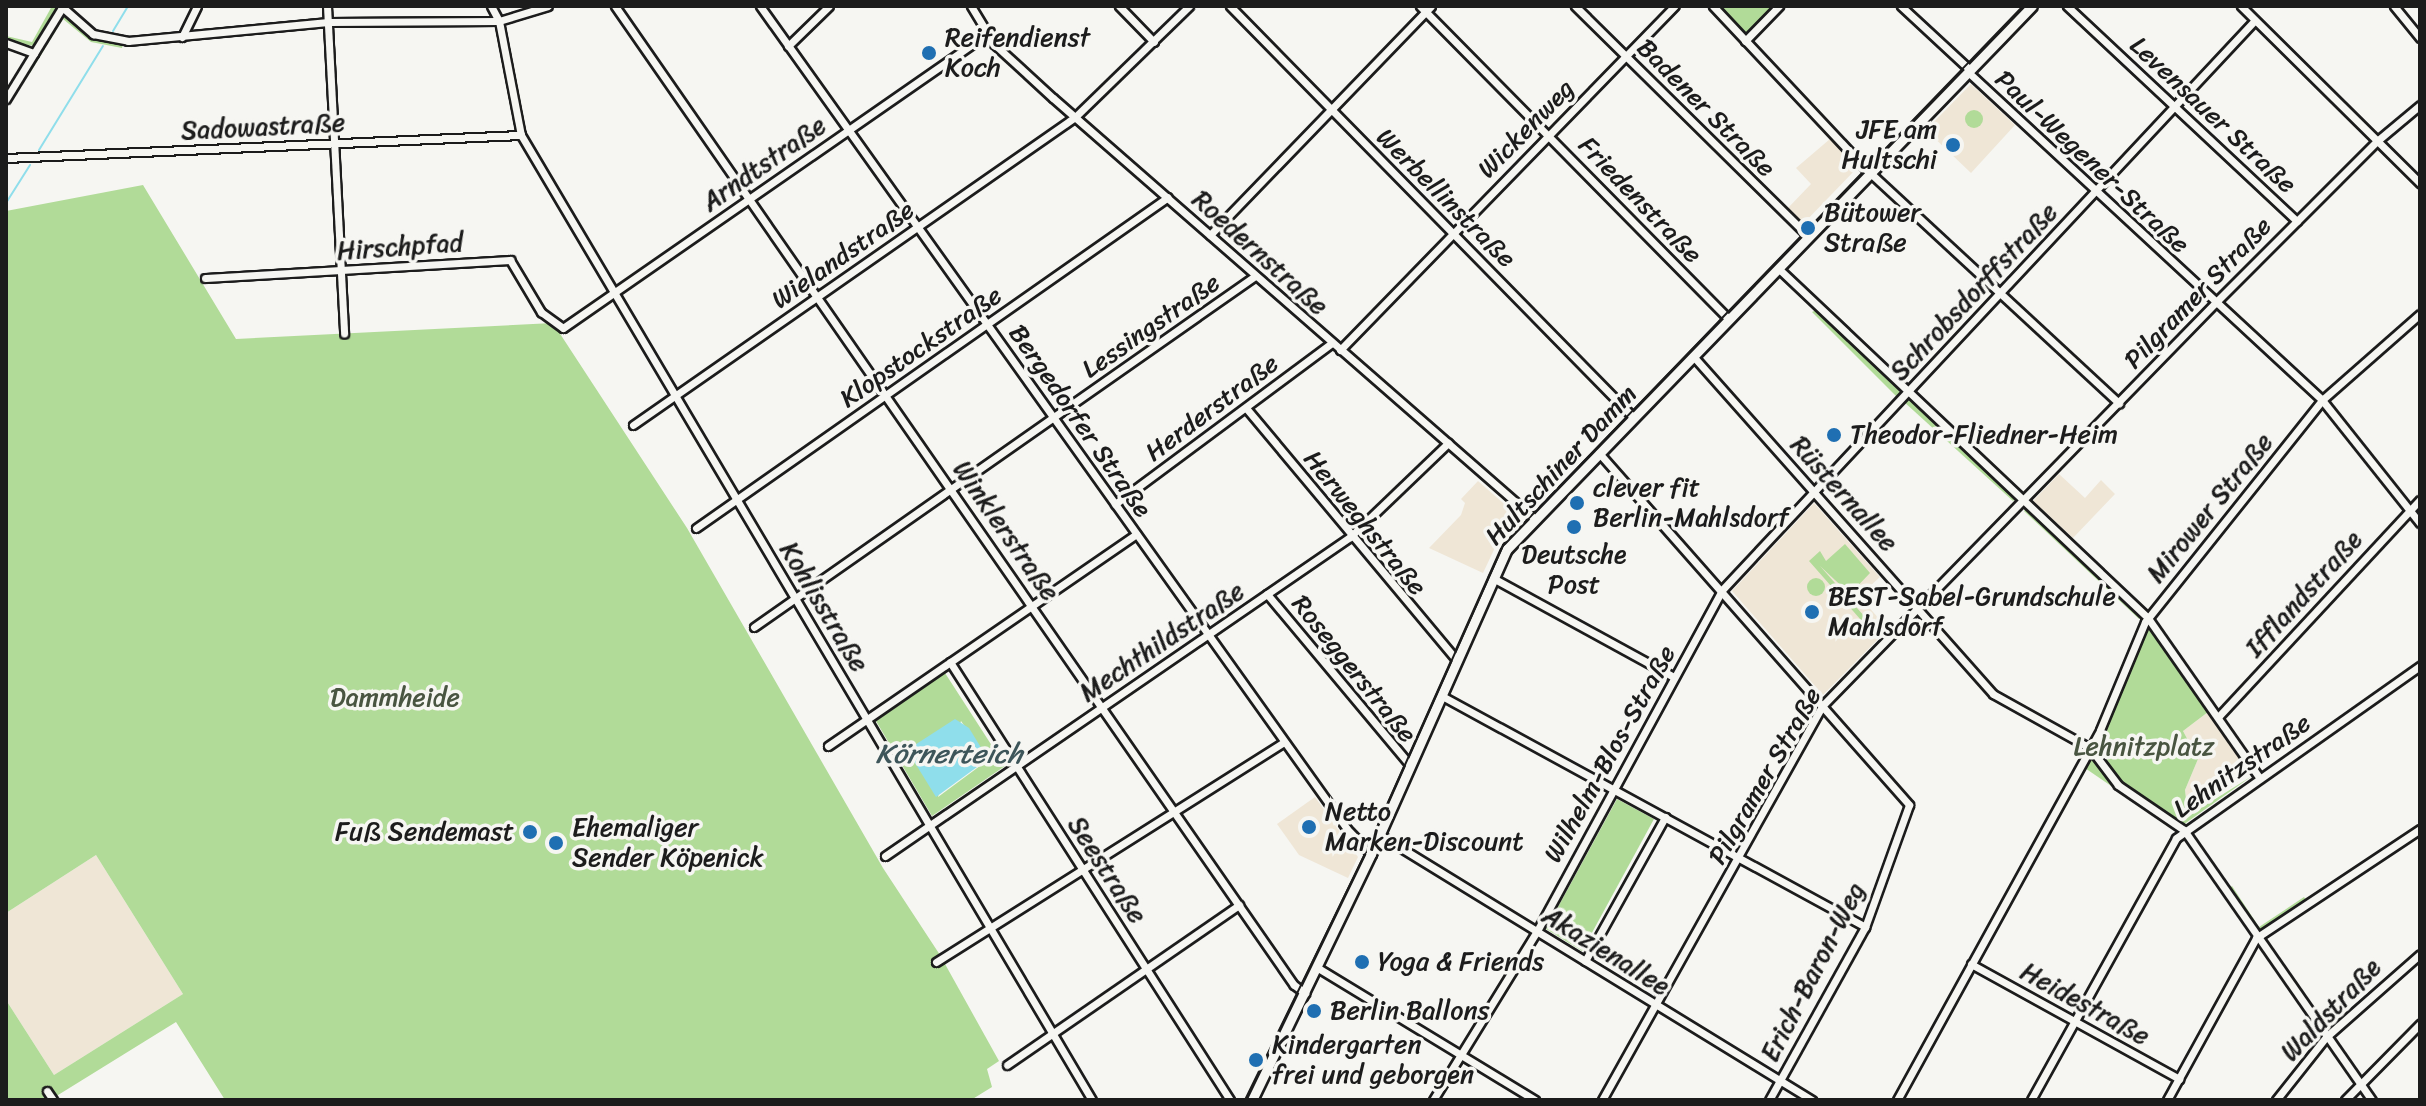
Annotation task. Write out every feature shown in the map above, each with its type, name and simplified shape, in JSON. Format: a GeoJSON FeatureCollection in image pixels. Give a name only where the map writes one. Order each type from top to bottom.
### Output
{"type":"FeatureCollection","features":[{"type":"Feature","properties":{"kind":"main road","name":"Hultschiner Damm"},"geometry":{"type":"LineString","coordinates":[[1252,1100],[1380,835],[1507,549],[2032,6]]}},
{"type":"Feature","properties":{"kind":"street"},"geometry":{"type":"LineString","coordinates":[[6,99],[62,6],[86,30],[103,38],[182,37],[328,22],[499,21],[548,6]]}},
{"type":"Feature","properties":{"kind":"street"},"geometry":{"type":"LineString","coordinates":[[182,37],[197,6]]}},
{"type":"Feature","properties":{"kind":"street"},"geometry":{"type":"LineString","coordinates":[[327,6],[344,334]]}},
{"type":"Feature","properties":{"kind":"street","name":"Kohlisstraße"},"geometry":{"type":"LineString","coordinates":[[491,6],[499,21],[521,135],[1092,1100]]}},
{"type":"Feature","properties":{"kind":"street","name":"Winklerstraße"},"geometry":{"type":"LineString","coordinates":[[615,6],[1294,985],[1306,993]]}},
{"type":"Feature","properties":{"kind":"street","name":"Bergedorfer Straße"},"geometry":{"type":"LineString","coordinates":[[760,6],[1284,742],[1347,829],[1371,854]]}},
{"type":"Feature","properties":{"kind":"street"},"geometry":{"type":"LineString","coordinates":[[788,46],[829,6]]}},
{"type":"Feature","properties":{"kind":"street","name":"Roedernstraße"},"geometry":{"type":"LineString","coordinates":[[971,6],[987,34],[1075,117],[1535,519]]}},
{"type":"Feature","properties":{"kind":"street"},"geometry":{"type":"LineString","coordinates":[[1119,6],[1154,42]]}},
{"type":"Feature","properties":{"kind":"street","name":"Wielandstraße"},"geometry":{"type":"LineString","coordinates":[[633,425],[1075,117],[1189,6]]}},
{"type":"Feature","properties":{"kind":"street","name":"Werbellinstraße"},"geometry":{"type":"LineString","coordinates":[[1230,6],[1634,418]]}},
{"type":"Feature","properties":{"kind":"street","name":"Badener Straße"},"geometry":{"type":"LineString","coordinates":[[1575,6],[1809,237]]}},
{"type":"Feature","properties":{"kind":"street","name":"Wickenweg"},"geometry":{"type":"LineString","coordinates":[[1340,350],[1675,6]]}},
{"type":"Feature","properties":{"kind":"street"},"geometry":{"type":"LineString","coordinates":[[1713,6],[1872,172],[2119,403]]}},
{"type":"Feature","properties":{"kind":"street"},"geometry":{"type":"LineString","coordinates":[[1745,41],[1779,6]]}},
{"type":"Feature","properties":{"kind":"street","name":"Paul-Wegener-Straße"},"geometry":{"type":"LineString","coordinates":[[1901,6],[2095,192],[2322,400],[2420,523]]}},
{"type":"Feature","properties":{"kind":"street","name":"Levensauer Straße"},"geometry":{"type":"LineString","coordinates":[[2067,6],[2297,221]]}},
{"type":"Feature","properties":{"kind":"street"},"geometry":{"type":"LineString","coordinates":[[2241,6],[2420,183]]}},
{"type":"Feature","properties":{"kind":"street"},"geometry":{"type":"LineString","coordinates":[[2394,6],[2420,38]]}},
{"type":"Feature","properties":{"kind":"street"},"geometry":{"type":"LineString","coordinates":[[1210,235],[1426,8]]}},
{"type":"Feature","properties":{"kind":"street","name":"Friedenstraße"},"geometry":{"type":"LineString","coordinates":[[1426,8],[1729,319]]}},
{"type":"Feature","properties":{"kind":"street","name":"Schrobsdorffstraße"},"geometry":{"type":"LineString","coordinates":[[1722,590],[2255,20]]}},
{"type":"Feature","properties":{"kind":"street","name":"Arndtstraße"},"geometry":{"type":"LineString","coordinates":[[563,328],[987,34]]}},
{"type":"Feature","properties":{"kind":"street"},"geometry":{"type":"LineString","coordinates":[[6,43],[34,53]]}},
{"type":"Feature","properties":{"kind":"street","name":"Pilgramer Straße"},"geometry":{"type":"LineString","coordinates":[[1602,1100],[1658,1006],[1823,705],[2215,303],[2377,141],[2420,105]]}},
{"type":"Feature","properties":{"kind":"street","name":"Sadowastraße"},"geometry":{"type":"LineString","coordinates":[[6,158],[521,135]]}},
{"type":"Feature","properties":{"kind":"street","name":"Klopstockstraße"},"geometry":{"type":"LineString","coordinates":[[696,528],[1168,197]]}},
{"type":"Feature","properties":{"kind":"street","name":"Hirschpfad"},"geometry":{"type":"LineString","coordinates":[[205,278],[510,260],[541,312],[563,328]]}},
{"type":"Feature","properties":{"kind":"street"},"geometry":{"type":"LineString","coordinates":[[1779,269],[2148,618],[2259,777]]}},
{"type":"Feature","properties":{"kind":"street","name":"Lessingstraße"},"geometry":{"type":"LineString","coordinates":[[754,627],[1255,276]]}},
{"type":"Feature","properties":{"kind":"street","name":"Mirower Straße"},"geometry":{"type":"LineString","coordinates":[[1897,1100],[2090,748],[2148,618],[2322,400],[2420,314]]}},
{"type":"Feature","properties":{"kind":"street","name":"Herderstraße"},"geometry":{"type":"LineString","coordinates":[[1115,504],[1332,343]]}},
{"type":"Feature","properties":{"kind":"street","name":"Rüsternallee"},"geometry":{"type":"LineString","coordinates":[[1693,356],[1993,694],[2090,748],[2118,785],[2184,830],[2294,994],[2372,1100]]}},
{"type":"Feature","properties":{"kind":"street","name":"Herweghstraße"},"geometry":{"type":"LineString","coordinates":[[1246,408],[1350,537],[1457,660]]}},
{"type":"Feature","properties":{"kind":"street","name":"Mechthildstraße"},"geometry":{"type":"LineString","coordinates":[[885,856],[1350,537],[1448,443]]}},
{"type":"Feature","properties":{"kind":"street","name":"Erich-Baron-Weg"},"geometry":{"type":"LineString","coordinates":[[1599,453],[1909,805],[1865,927],[1769,1100]]}},
{"type":"Feature","properties":{"kind":"street","name":"Ifflandstraße"},"geometry":{"type":"LineString","coordinates":[[2218,717],[2420,500]]}},
{"type":"Feature","properties":{"kind":"street"},"geometry":{"type":"LineString","coordinates":[[828,746],[1136,534]]}},
{"type":"Feature","properties":{"kind":"street"},"geometry":{"type":"LineString","coordinates":[[1493,578],[1674,677]]}},
{"type":"Feature","properties":{"kind":"street","name":"Wilhelm-Blos-Straße"},"geometry":{"type":"LineString","coordinates":[[1433,1100],[1537,931],[1722,590]]}},
{"type":"Feature","properties":{"kind":"street","name":"Roseggerstraße"},"geometry":{"type":"LineString","coordinates":[[1267,594],[1411,766]]}},
{"type":"Feature","properties":{"kind":"street","name":"Seestraße"},"geometry":{"type":"LineString","coordinates":[[950,662],[1230,1100]]}},
{"type":"Feature","properties":{"kind":"street","name":"Lehnitzstraße"},"geometry":{"type":"LineString","coordinates":[[2031,1100],[2184,830],[2420,666]]}},
{"type":"Feature","properties":{"kind":"street"},"geometry":{"type":"LineString","coordinates":[[1442,696],[1865,927]]}},
{"type":"Feature","properties":{"kind":"street"},"geometry":{"type":"LineString","coordinates":[[936,962],[1284,742]]}},
{"type":"Feature","properties":{"kind":"street"},"geometry":{"type":"LineString","coordinates":[[1585,961],[1665,817]]}},
{"type":"Feature","properties":{"kind":"street"},"geometry":{"type":"LineString","coordinates":[[2167,1100],[2256,938],[2420,829]]}},
{"type":"Feature","properties":{"kind":"street","name":"Akazienallee"},"geometry":{"type":"LineString","coordinates":[[1380,835],[1812,1100]]}},
{"type":"Feature","properties":{"kind":"street"},"geometry":{"type":"LineString","coordinates":[[1007,1065],[1239,905]]}},
{"type":"Feature","properties":{"kind":"street","name":"Waldstraße"},"geometry":{"type":"LineString","coordinates":[[2276,1100],[2326,1037],[2420,954]]}},
{"type":"Feature","properties":{"kind":"street","name":"Heidestraße"},"geometry":{"type":"LineString","coordinates":[[1971,964],[2179,1079]]}},
{"type":"Feature","properties":{"kind":"street"},"geometry":{"type":"LineString","coordinates":[[1318,968],[1535,1100]]}},
{"type":"Feature","properties":{"kind":"street"},"geometry":{"type":"LineString","coordinates":[[2345,1100],[2360,1081],[2420,1024]]}},
{"type":"Feature","properties":{"kind":"street"},"geometry":{"type":"LineString","coordinates":[[47,1091],[53,1100]]}},
{"type":"Feature","properties":{"kind":"shaded area"},"geometry":{"type":"Polygon","coordinates":[[[1971,84],[2015,125],[1971,173],[1926,130],[1971,84]]]}},
{"type":"Feature","properties":{"kind":"shaded area"},"geometry":{"type":"Polygon","coordinates":[[[1830,139],[1858,167],[1803,224],[1787,209],[1811,184],[1796,168],[1830,139]]]}},
{"type":"Feature","properties":{"kind":"shaded area"},"geometry":{"type":"Polygon","coordinates":[[[2059,474],[2085,498],[2101,480],[2115,494],[2073,538],[2033,501],[2059,474]]]}},
{"type":"Feature","properties":{"kind":"shaded area"},"geometry":{"type":"Polygon","coordinates":[[[1478,481],[1519,517],[1500,537],[1483,573],[1429,548],[1461,515],[1465,503],[1461,499],[1478,481]]]}},
{"type":"Feature","properties":{"kind":"shaded area","name":"BEST-Sabel-Grundschule Mahlsdorf"},"geometry":{"type":"Polygon","coordinates":[[[1814,503],[1880,577],[1859,596],[1888,629],[1823,695],[1732,591],[1814,503]]]}},
{"type":"Feature","properties":{"kind":"shaded area"},"geometry":{"type":"Polygon","coordinates":[[[2208,712],[2250,774],[2188,817],[2185,790],[2198,759],[2183,731],[2208,712]]]}},
{"type":"Feature","properties":{"kind":"shaded area"},"geometry":{"type":"Polygon","coordinates":[[[1315,797],[1358,857],[1348,878],[1299,855],[1277,824],[1315,797]]]}},
{"type":"Feature","properties":{"kind":"shaded area"},"geometry":{"type":"Polygon","coordinates":[[[96,855],[183,994],[54,1075],[6,1000],[6,913],[96,855]]]}},
{"type":"Feature","properties":{"kind":"green space"},"geometry":{"type":"Polygon","coordinates":[[[52,6],[57,6],[56,13],[34,46],[6,41],[6,36],[32,42],[52,6]]]}},
{"type":"Feature","properties":{"kind":"green space"},"geometry":{"type":"Polygon","coordinates":[[[1715,6],[1777,6],[1749,34],[1742,34],[1715,6]]]}},
{"type":"Feature","properties":{"kind":"green space"},"geometry":{"type":"Polygon","coordinates":[[[61,14],[93,38],[123,44],[122,48],[91,42],[63,19],[30,73],[26,70],[61,14]]]}},
{"type":"Feature","properties":{"kind":"green space"},"geometry":{"type":"Polygon","coordinates":[[[1970,110],[1978,110],[1983,119],[1981,126],[1970,128],[1965,123],[1965,115],[1970,110]]]}},
{"type":"Feature","properties":{"kind":"green space","name":"Dammheide"},"geometry":{"type":"Polygon","coordinates":[[[143,185],[236,339],[553,323],[687,528],[883,868],[940,955],[999,1061],[987,1069],[992,1087],[971,1100],[225,1100],[176,1022],[50,1100],[6,1100],[6,1000],[54,1075],[183,994],[96,855],[6,913],[6,211],[143,185]]]}},
{"type":"Feature","properties":{"kind":"green space"},"geometry":{"type":"Polygon","coordinates":[[[1816,310],[1899,388],[1899,399],[1812,312],[1816,310]]]}},
{"type":"Feature","properties":{"kind":"green space"},"geometry":{"type":"Polygon","coordinates":[[[1908,398],[2016,498],[2013,501],[1903,401],[1908,398]]]}},
{"type":"Feature","properties":{"kind":"green space"},"geometry":{"type":"Polygon","coordinates":[[[2027,508],[2141,615],[2139,619],[2024,511],[2027,508]]]}},
{"type":"Feature","properties":{"kind":"green space"},"geometry":{"type":"Polygon","coordinates":[[[1845,544],[1870,573],[1850,594],[1820,566],[1872,625],[1868,628],[1809,561],[1820,551],[1826,561],[1845,544]]]}},
{"type":"Feature","properties":{"kind":"green space"},"geometry":{"type":"Polygon","coordinates":[[[1816,578],[1825,587],[1816,596],[1807,587],[1816,578]]]}},
{"type":"Feature","properties":{"kind":"green space","name":"Lehnitzplatz"},"geometry":{"type":"Polygon","coordinates":[[[2150,629],[2208,712],[2183,731],[2198,759],[2185,790],[2188,816],[2252,776],[2183,825],[2120,783],[2097,750],[2143,634],[2150,629]]]}},
{"type":"Feature","properties":{"kind":"green space"},"geometry":{"type":"Polygon","coordinates":[[[945,673],[1005,766],[932,816],[876,721],[945,673]],[[961,721],[938,797],[988,760],[961,721]]]}},
{"type":"Feature","properties":{"kind":"green space"},"geometry":{"type":"Polygon","coordinates":[[[2088,757],[2093,757],[2117,790],[2082,766],[2088,757]]]}},
{"type":"Feature","properties":{"kind":"green space"},"geometry":{"type":"Polygon","coordinates":[[[1617,799],[1654,819],[1582,951],[1546,929],[1617,799]]]}},
{"type":"Feature","properties":{"kind":"green space"},"geometry":{"type":"Polygon","coordinates":[[[2232,886],[2259,927],[2304,897],[2307,901],[2257,932],[2227,890],[2232,886]]]}},
{"type":"Feature","properties":{"kind":"water","name":"Körnerteich"},"geometry":{"type":"Polygon","coordinates":[[[955,719],[969,728],[988,759],[936,797],[907,750],[955,719]]]}},
{"type":"Feature","properties":{"kind":"waterway"},"geometry":{"type":"LineString","coordinates":[[113,31],[128,6]]}},
{"type":"Feature","properties":{"kind":"waterway"},"geometry":{"type":"LineString","coordinates":[[39,150],[103,46]]}},
{"type":"Feature","properties":{"kind":"waterway"},"geometry":{"type":"LineString","coordinates":[[6,203],[30,165]]}},
{"type":"Feature","properties":{"kind":"tram line"},"geometry":{"type":"LineString","coordinates":[[1245,1100],[1366,852],[1504,544],[2023,6]]}},
{"type":"Feature","properties":{"kind":"place","name":"Reifendienst Koch"},"geometry":{"type":"Point","coordinates":[929,53]}},
{"type":"Feature","properties":{"kind":"place","name":"JFE am Hultschi"},"geometry":{"type":"Point","coordinates":[1953,145]}},
{"type":"Feature","properties":{"kind":"place","name":"Bütower Straße"},"geometry":{"type":"Point","coordinates":[1808,228]}},
{"type":"Feature","properties":{"kind":"place","name":"Theodor-Fliedner-Heim"},"geometry":{"type":"Point","coordinates":[1834,435]}},
{"type":"Feature","properties":{"kind":"place","name":"clever fit Berlin-Mahlsdorf"},"geometry":{"type":"Point","coordinates":[1577,503]}},
{"type":"Feature","properties":{"kind":"place","name":"Deutsche Post"},"geometry":{"type":"Point","coordinates":[1574,527]}},
{"type":"Feature","properties":{"kind":"place","name":"BEST-Sabel-Grundschule Mahlsdorf"},"geometry":{"type":"Point","coordinates":[1812,612]}},
{"type":"Feature","properties":{"kind":"place","name":"Netto Marken-Discount"},"geometry":{"type":"Point","coordinates":[1309,827]}},
{"type":"Feature","properties":{"kind":"place","name":"Fuß Sendemast"},"geometry":{"type":"Point","coordinates":[530,832]}},
{"type":"Feature","properties":{"kind":"place","name":"Ehemaliger Sender Köpenick"},"geometry":{"type":"Point","coordinates":[556,843]}},
{"type":"Feature","properties":{"kind":"place","name":"Yoga & Friends"},"geometry":{"type":"Point","coordinates":[1362,962]}},
{"type":"Feature","properties":{"kind":"place","name":"Berlin Ballons"},"geometry":{"type":"Point","coordinates":[1314,1011]}},
{"type":"Feature","properties":{"kind":"place","name":"Kindergarten frei und geborgen"},"geometry":{"type":"Point","coordinates":[1256,1060]}}]}
